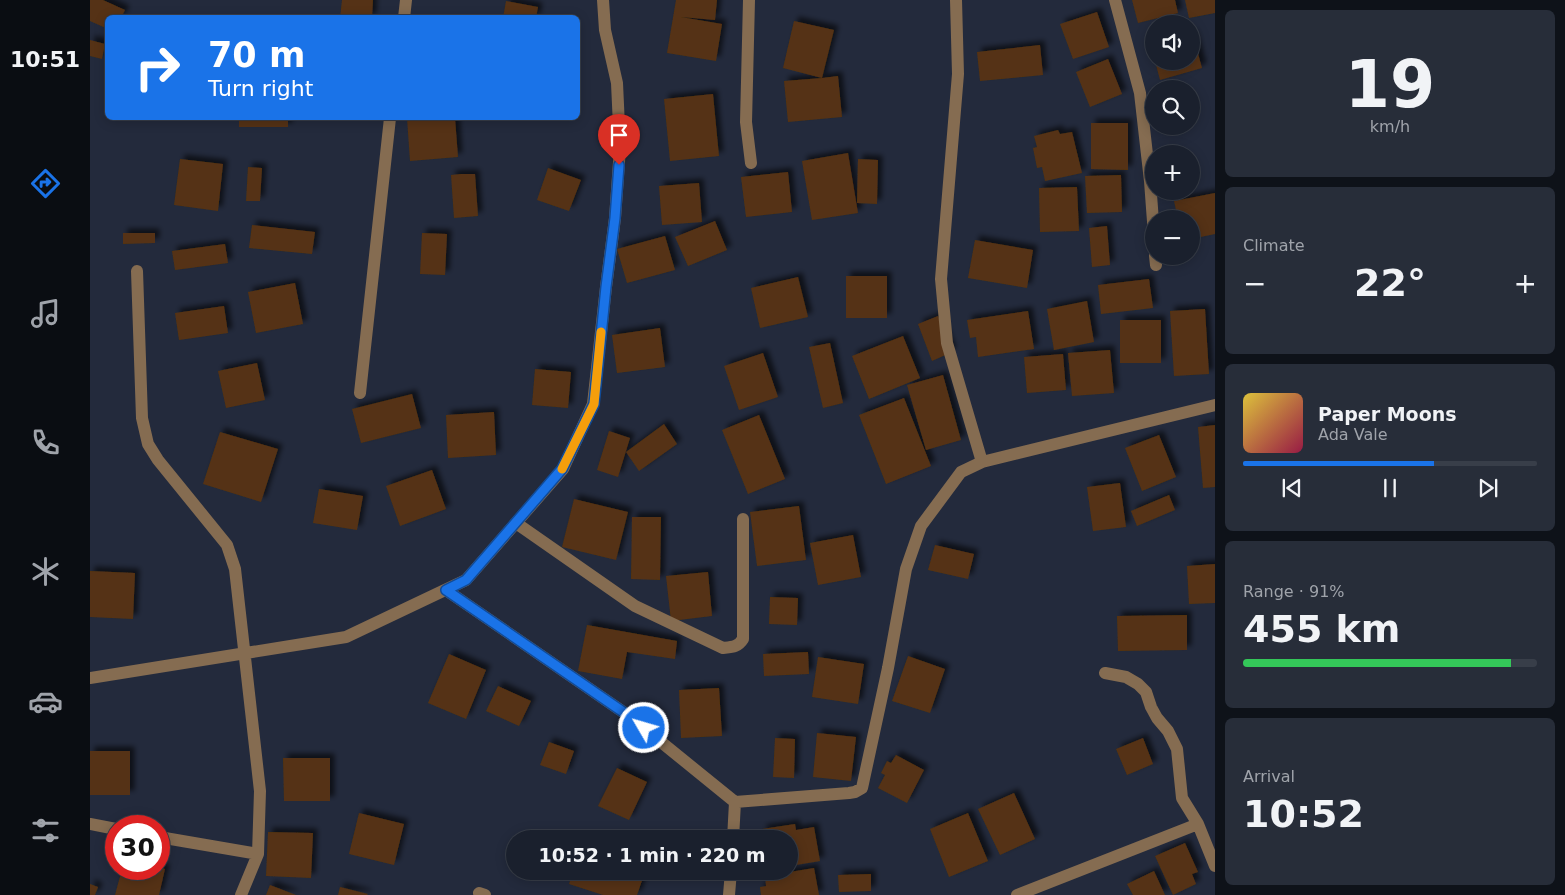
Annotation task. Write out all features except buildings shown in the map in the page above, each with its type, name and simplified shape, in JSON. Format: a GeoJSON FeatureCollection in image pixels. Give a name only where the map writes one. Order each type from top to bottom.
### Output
{"type":"FeatureCollection","features":[{"type":"Feature","properties":{"kind":"street"},"geometry":{"type":"LineString","coordinates":[[404,15],[406,0]]}},
{"type":"Feature","properties":{"kind":"street"},"geometry":{"type":"LineString","coordinates":[[90,678],[346,638],[466,580],[562,469],[594,404],[615,218],[620,148],[617,83],[605,30],[603,0]]}},
{"type":"Feature","properties":{"kind":"street"},"geometry":{"type":"LineString","coordinates":[[749,0],[746,122],[751,163]]}},
{"type":"Feature","properties":{"kind":"street"},"geometry":{"type":"LineString","coordinates":[[956,0],[958,74],[941,279],[947,344],[982,462]]}},
{"type":"Feature","properties":{"kind":"street"},"geometry":{"type":"LineString","coordinates":[[1115,0],[1140,93],[1152,210]]}},
{"type":"Feature","properties":{"kind":"street"},"geometry":{"type":"LineString","coordinates":[[360,393],[390,120]]}},
{"type":"Feature","properties":{"kind":"street"},"geometry":{"type":"LineString","coordinates":[[137,271],[142,418],[148,444],[158,460],[227,545],[234,570],[260,791],[258,854],[241,895]]}},
{"type":"Feature","properties":{"kind":"street"},"geometry":{"type":"LineString","coordinates":[[446,590],[629,716],[735,802],[849,793],[862,788],[888,668],[906,569],[921,526],[961,472],[982,462],[1215,405]]}},
{"type":"Feature","properties":{"kind":"street"},"geometry":{"type":"LineString","coordinates":[[516,522],[635,606],[723,648],[733,647],[743,639],[743,519]]}},
{"type":"Feature","properties":{"kind":"street"},"geometry":{"type":"LineString","coordinates":[[1105,674],[1126,678],[1138,684],[1146,692],[1150,707],[1157,718],[1168,730],[1177,749],[1182,798],[1198,824],[1215,866]]}},
{"type":"Feature","properties":{"kind":"street"},"geometry":{"type":"LineString","coordinates":[[733,830],[735,802]]}},
{"type":"Feature","properties":{"kind":"street"},"geometry":{"type":"LineString","coordinates":[[90,824],[105,827]]}},
{"type":"Feature","properties":{"kind":"street"},"geometry":{"type":"LineString","coordinates":[[1017,895],[1198,824]]}},
{"type":"Feature","properties":{"kind":"street"},"geometry":{"type":"LineString","coordinates":[[170,839],[258,854]]}},
{"type":"Feature","properties":{"kind":"street"},"geometry":{"type":"LineString","coordinates":[[729,895],[730,880]]}},
{"type":"Feature","properties":{"kind":"slow traffic"},"geometry":{"type":"LineString","coordinates":[[562,469],[594,404],[601,332]]}},
{"type":"Feature","properties":{"kind":"route"},"geometry":{"type":"LineString","coordinates":[[619,165],[615,218],[594,404],[562,469],[466,580],[446,590],[644,728]]}}]}
